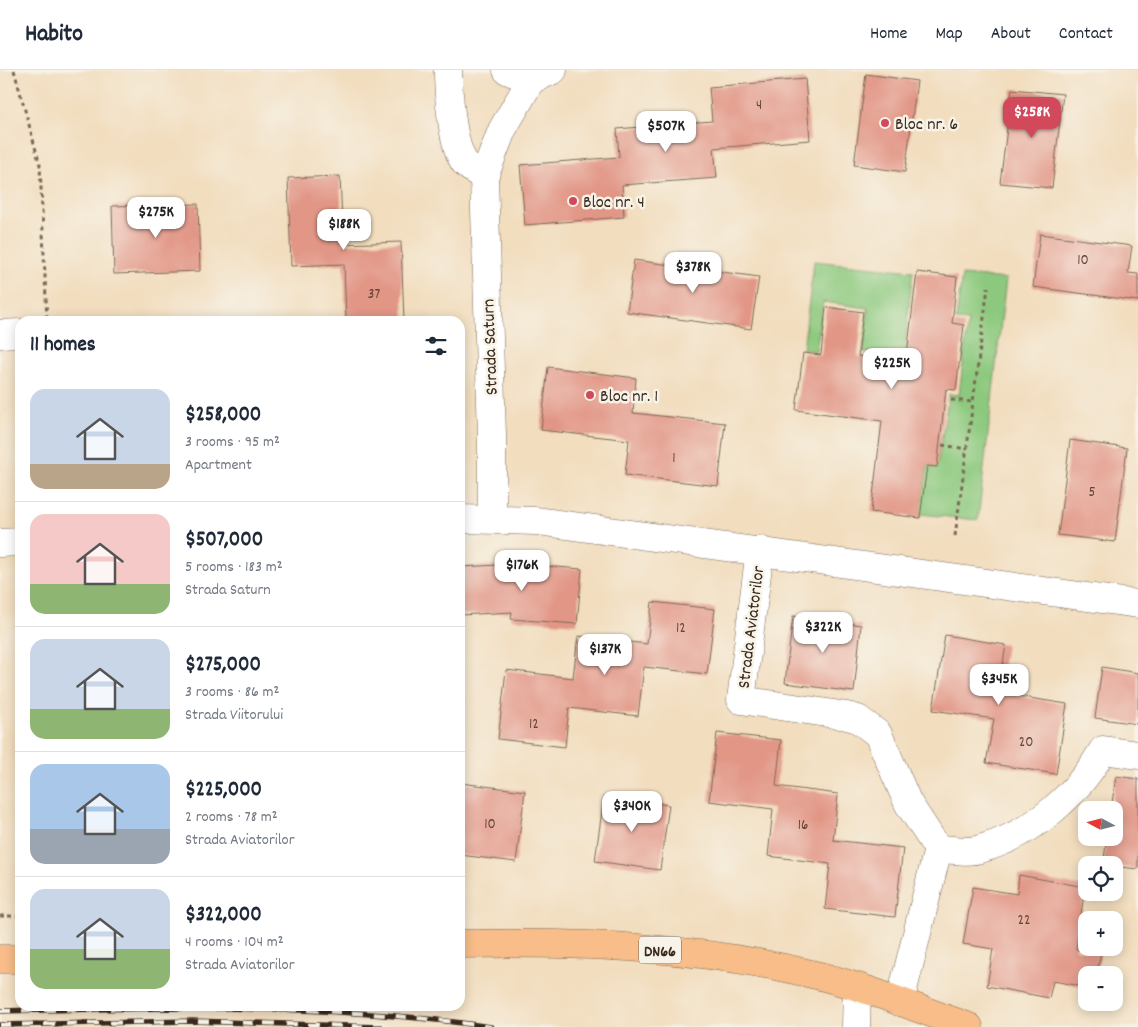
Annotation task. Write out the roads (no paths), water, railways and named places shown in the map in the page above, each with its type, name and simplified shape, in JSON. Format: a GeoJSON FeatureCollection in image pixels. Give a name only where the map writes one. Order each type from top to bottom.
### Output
{"type":"FeatureCollection","features":[{"type":"Feature","properties":{"kind":"main road","name":"DN66"},"geometry":{"type":"LineString","coordinates":[[465,944],[564,943],[671,951],[762,963],[808,973],[857,987],[969,1027]]}},
{"type":"Feature","properties":{"kind":"main road"},"geometry":{"type":"LineString","coordinates":[[0,959],[15,959]]}},
{"type":"Feature","properties":{"kind":"street"},"geometry":{"type":"LineString","coordinates":[[448,70],[448,95],[458,149],[465,163],[484,177]]}},
{"type":"Feature","properties":{"kind":"street","name":"Strada Saturn"},"geometry":{"type":"LineString","coordinates":[[492,518],[492,435],[484,177],[502,130],[530,73]]}},
{"type":"Feature","properties":{"kind":"street"},"geometry":{"type":"LineString","coordinates":[[0,334],[15,332]]}},
{"type":"Feature","properties":{"kind":"street","name":"Strada Aviatorilor"},"geometry":{"type":"LineString","coordinates":[[465,520],[492,518],[537,521],[760,550],[1138,604]]}},
{"type":"Feature","properties":{"kind":"street"},"geometry":{"type":"LineString","coordinates":[[0,543],[15,542]]}},
{"type":"Feature","properties":{"kind":"street","name":"Strada Aviatorilor"},"geometry":{"type":"LineString","coordinates":[[760,550],[741,700],[848,716],[858,719],[878,734],[908,803],[938,848]]}},
{"type":"Feature","properties":{"kind":"street"},"geometry":{"type":"LineString","coordinates":[[900,1002],[938,848],[979,850],[1026,830],[1061,803],[1092,769],[1103,750],[1138,755]]}},
{"type":"Feature","properties":{"kind":"street"},"geometry":{"type":"LineString","coordinates":[[856,1027],[857,987]]}},
{"type":"Feature","properties":{"kind":"railway"},"geometry":{"type":"LineString","coordinates":[[0,1011],[15,1011]]}},
{"type":"Feature","properties":{"kind":"railway"},"geometry":{"type":"LineString","coordinates":[[322,1011],[430,1019],[491,1027]]}},
{"type":"Feature","properties":{"kind":"railway"},"geometry":{"type":"LineString","coordinates":[[0,1025],[193,1021],[381,1027]]}},
{"type":"Feature","properties":{"kind":"place","name":"Bloc nr. 6"},"geometry":{"type":"Point","coordinates":[885,123]}},
{"type":"Feature","properties":{"kind":"place","name":"Bloc nr. 4"},"geometry":{"type":"Point","coordinates":[573,201]}},
{"type":"Feature","properties":{"kind":"place","name":"Bloc nr. 1"},"geometry":{"type":"Point","coordinates":[590,395]}}]}
